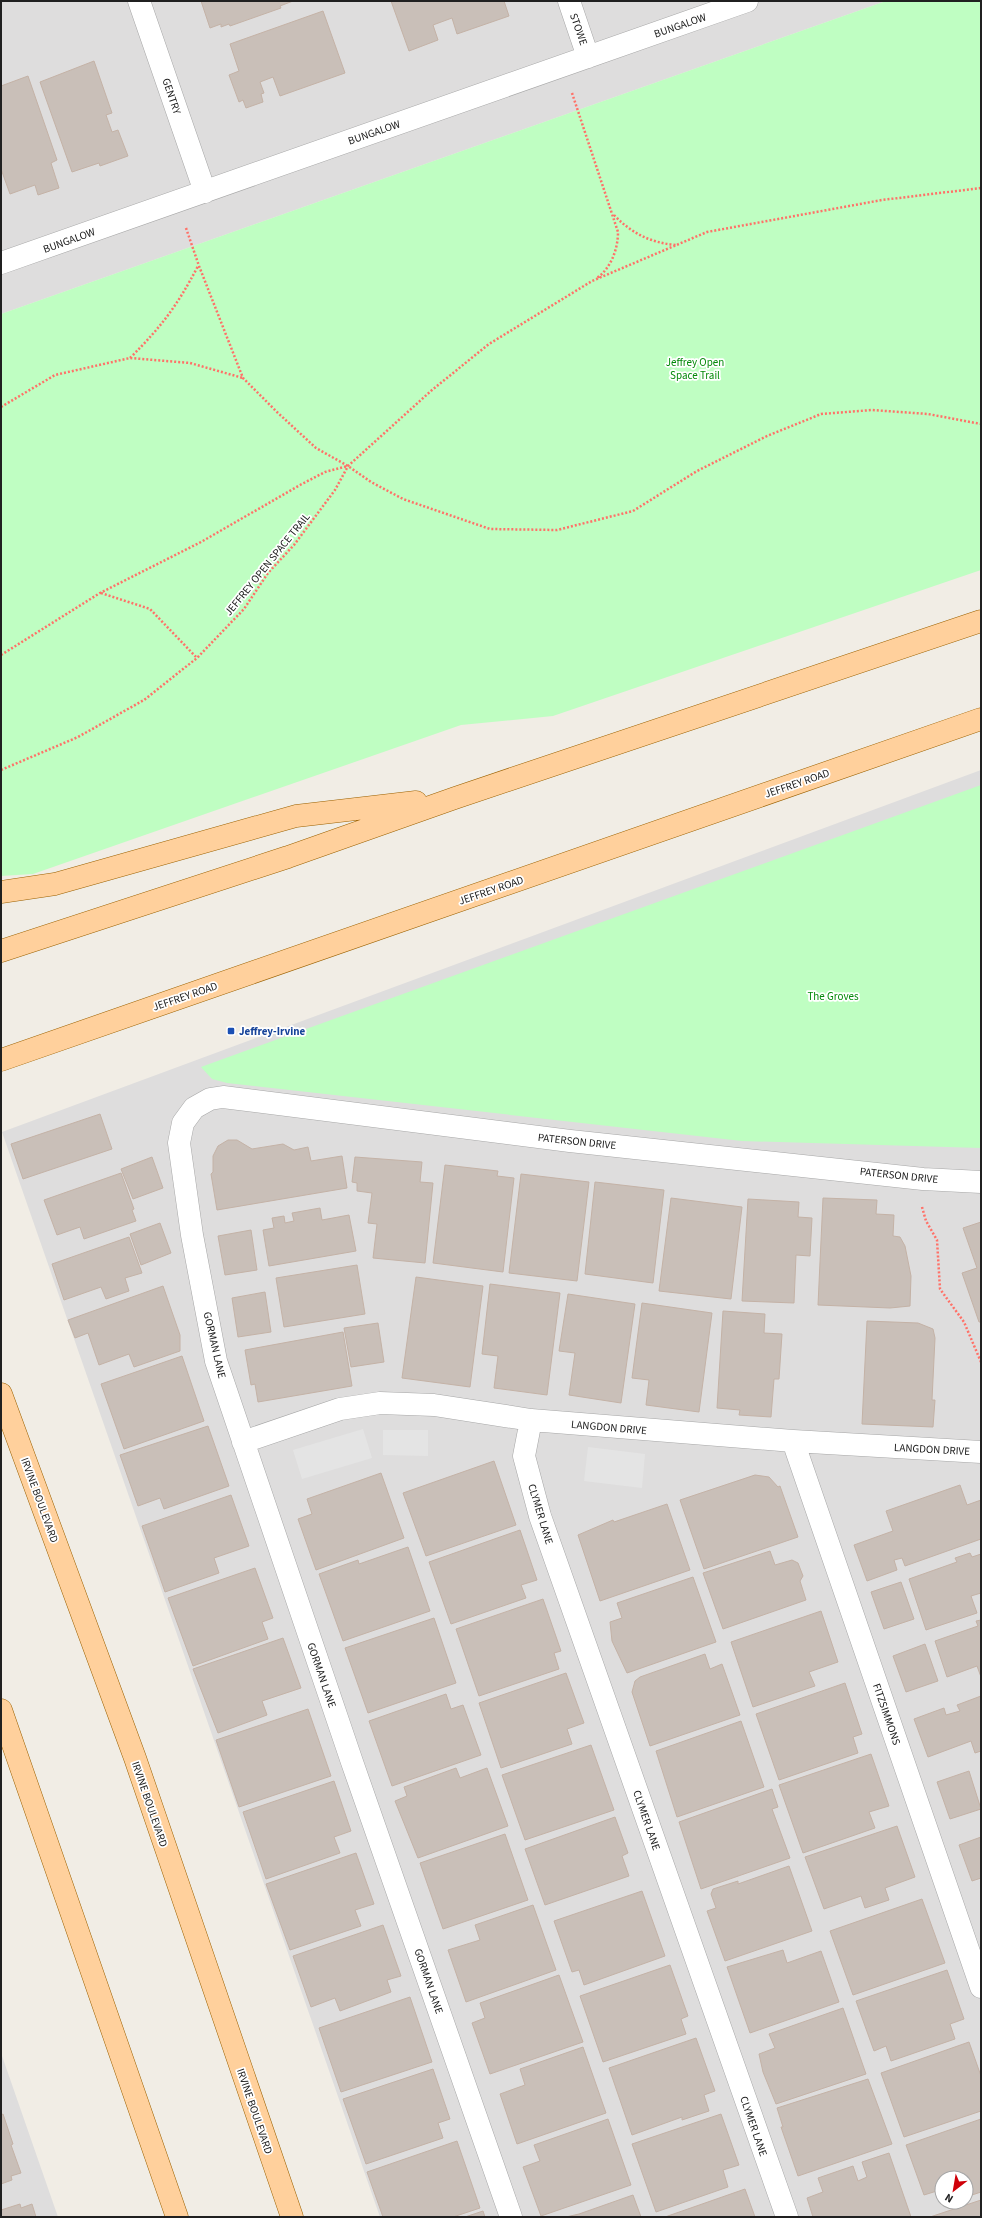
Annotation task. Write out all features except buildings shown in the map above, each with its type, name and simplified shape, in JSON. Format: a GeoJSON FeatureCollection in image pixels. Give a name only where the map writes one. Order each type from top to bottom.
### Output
{"type":"FeatureCollection","features":[{"type":"Feature","properties":{"kind":"main road"},"geometry":{"type":"LineString","coordinates":[[1,951],[288,857],[455,798],[981,621]]}},
{"type":"Feature","properties":{"kind":"main road","name":"JEFFREY ROAD"},"geometry":{"type":"LineString","coordinates":[[1,1060],[981,719]]}},
{"type":"Feature","properties":{"kind":"main road"},"geometry":{"type":"LineString","coordinates":[[1,892],[55,884],[296,816],[455,798]]}},
{"type":"Feature","properties":{"kind":"main road","name":"IRVINE BOULEVARD"},"geometry":{"type":"LineString","coordinates":[[1,1394],[134,1758],[292,2217]]}},
{"type":"Feature","properties":{"kind":"main road"},"geometry":{"type":"LineString","coordinates":[[1,1710],[177,2217]]}},
{"type":"Feature","properties":{"kind":"street","name":"GENTRY"},"geometry":{"type":"LineString","coordinates":[[139,1],[205,192]]}},
{"type":"Feature","properties":{"kind":"street","name":"STOWE"},"geometry":{"type":"LineString","coordinates":[[569,1],[588,57]]}},
{"type":"Feature","properties":{"kind":"street","name":"BUNGALOW"},"geometry":{"type":"LineString","coordinates":[[1,263],[747,1]]}},
{"type":"Feature","properties":{"kind":"street","name":"PATERSON DRIVE"},"geometry":{"type":"LineString","coordinates":[[183,1123],[194,1108],[210,1099],[223,1097],[570,1141],[923,1178],[981,1182]]}},
{"type":"Feature","properties":{"kind":"street","name":"GORMAN LANE"},"geometry":{"type":"LineString","coordinates":[[183,1123],[179,1143],[194,1243],[216,1361],[511,2217]]}},
{"type":"Feature","properties":{"kind":"street","name":"LANGDON DRIVE"},"geometry":{"type":"LineString","coordinates":[[243,1442],[340,1409],[380,1402],[434,1405],[531,1420],[793,1441],[981,1452]]}},
{"type":"Feature","properties":{"kind":"street","name":"CLYMER LANE"},"geometry":{"type":"LineString","coordinates":[[531,1420],[524,1456],[540,1516],[787,2217]]}},
{"type":"Feature","properties":{"kind":"street","name":"FITZSIMMONS"},"geometry":{"type":"LineString","coordinates":[[793,1441],[981,1987]]}},
{"type":"Feature","properties":{"kind":"path"},"geometry":{"type":"LineString","coordinates":[[564,66],[575,106],[618,232],[616,246],[609,265],[602,274],[592,281]]}},
{"type":"Feature","properties":{"kind":"path","name":"JEFFREY OPEN SPACE TRAIL"},"geometry":{"type":"LineString","coordinates":[[1,770],[78,737],[144,700],[197,658],[244,608],[268,573],[294,544],[336,490],[348,466],[432,390],[489,344],[592,281],[707,232],[882,200],[981,188]]}},
{"type":"Feature","properties":{"kind":"path"},"geometry":{"type":"LineString","coordinates":[[178,201],[199,266],[243,378],[316,448],[348,466],[371,482],[403,499],[490,529],[557,530],[633,511],[697,470],[766,436],[821,414],[872,410],[928,414],[981,424]]}},
{"type":"Feature","properties":{"kind":"path"},"geometry":{"type":"LineString","coordinates":[[613,215],[639,235],[662,244],[677,246]]}},
{"type":"Feature","properties":{"kind":"path"},"geometry":{"type":"LineString","coordinates":[[130,358],[160,328],[181,300],[199,266]]}},
{"type":"Feature","properties":{"kind":"path"},"geometry":{"type":"LineString","coordinates":[[1,407],[55,375],[130,358],[190,364],[243,378]]}},
{"type":"Feature","properties":{"kind":"path","name":"JEFFREY OPEN SPACE TRAIL"},"geometry":{"type":"LineString","coordinates":[[1,655],[100,593],[201,542],[266,503],[325,472],[348,466]]}},
{"type":"Feature","properties":{"kind":"path"},"geometry":{"type":"LineString","coordinates":[[100,593],[150,609],[197,658]]}},
{"type":"Feature","properties":{"kind":"path"},"geometry":{"type":"LineString","coordinates":[[923,1178],[922,1206],[926,1221],[937,1240],[940,1289],[964,1322],[981,1362]]}},
{"type":"Feature","properties":{"kind":"shaded area"},"geometry":{"type":"Polygon","coordinates":[[[1,1],[886,1],[1,314],[1,1]]]}},
{"type":"Feature","properties":{"kind":"shaded area","name":"The Groves"},"geometry":{"type":"Polygon","coordinates":[[[981,770],[981,2217],[380,2217],[2,1132],[981,770]]]}},
{"type":"Feature","properties":{"kind":"shaded area"},"geometry":{"type":"Polygon","coordinates":[[[363,1429],[372,1458],[302,1479],[293,1450],[363,1429]]]}},
{"type":"Feature","properties":{"kind":"shaded area"},"geometry":{"type":"Polygon","coordinates":[[[383,1430],[428,1430],[428,1456],[383,1455],[383,1430]]]}},
{"type":"Feature","properties":{"kind":"shaded area"},"geometry":{"type":"Polygon","coordinates":[[[588,1447],[645,1454],[642,1488],[584,1481],[588,1447]]]}},
{"type":"Feature","properties":{"kind":"shaded area"},"geometry":{"type":"Polygon","coordinates":[[[1,2053],[58,2217],[1,2217],[1,2053]]]}},
{"type":"Feature","properties":{"kind":"green space","name":"Jeffrey Open Space Trail"},"geometry":{"type":"Polygon","coordinates":[[[886,1],[981,1],[981,570],[553,716],[461,725],[33,874],[1,876],[1,314],[886,1]]]}},
{"type":"Feature","properties":{"kind":"green space","name":"The Groves"},"geometry":{"type":"Polygon","coordinates":[[[981,785],[981,1148],[742,1141],[227,1083],[212,1079],[201,1067],[981,785]]]}},
{"type":"Feature","properties":{"kind":"place","name":"Jeffrey-Irvine"},"geometry":{"type":"Point","coordinates":[231,1031]}}]}
